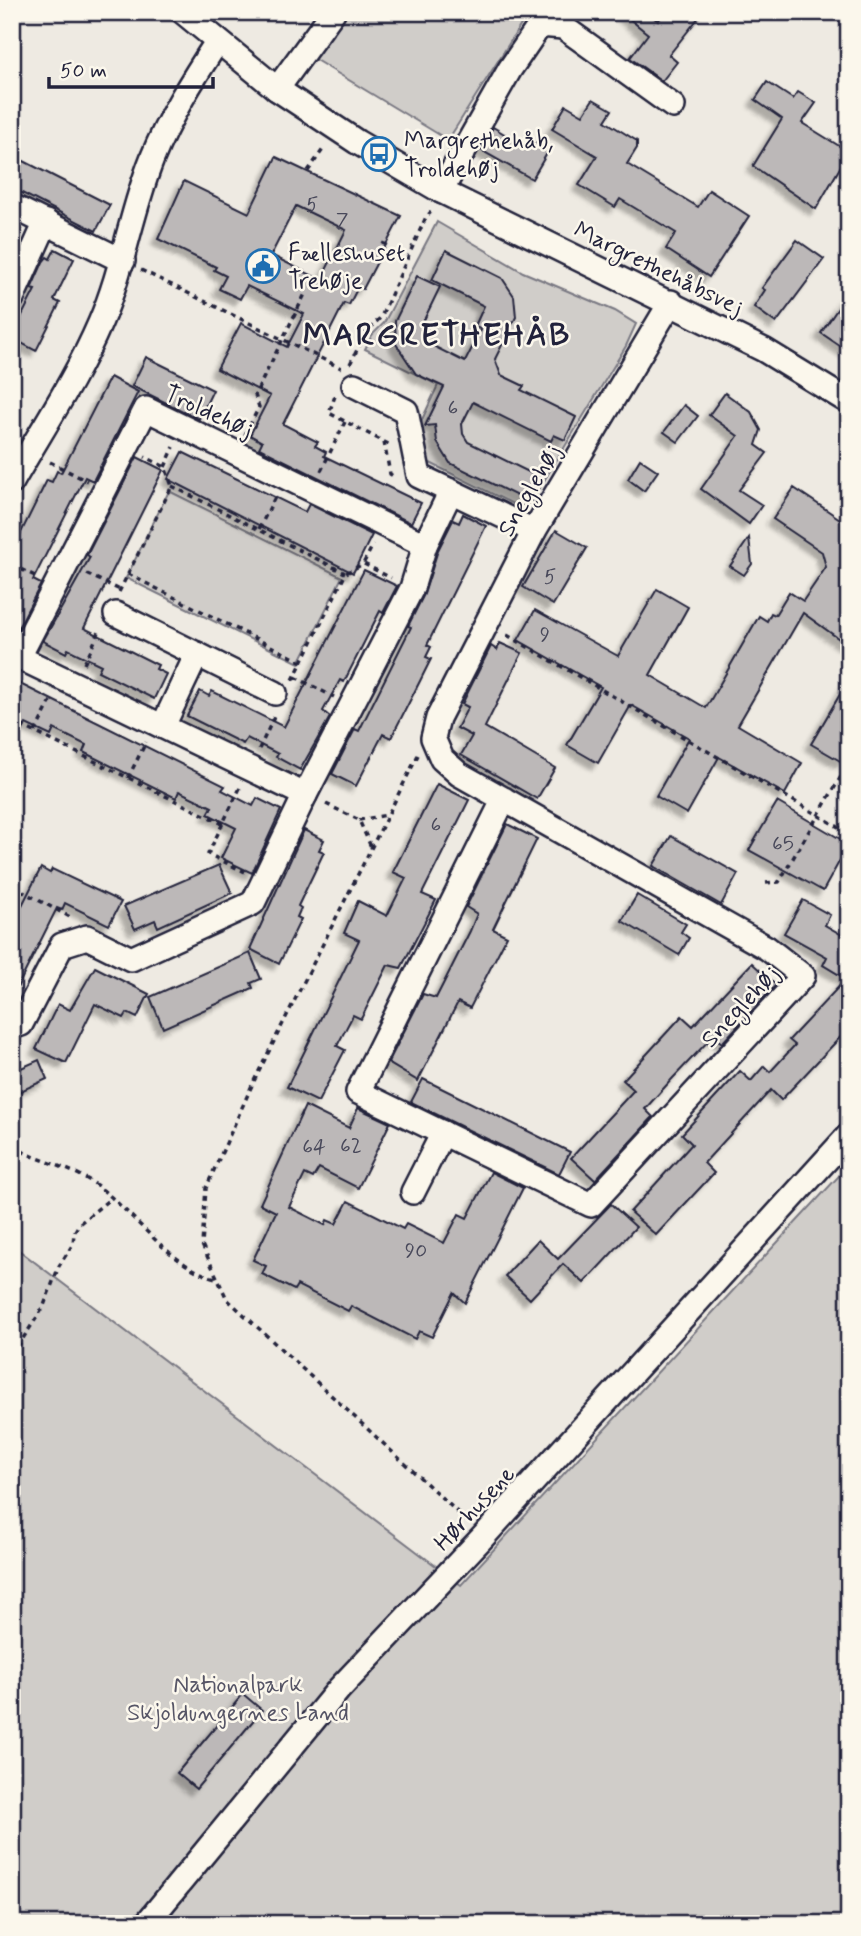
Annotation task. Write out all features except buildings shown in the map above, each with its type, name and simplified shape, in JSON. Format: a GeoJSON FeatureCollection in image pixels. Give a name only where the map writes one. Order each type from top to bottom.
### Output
{"type":"FeatureCollection","features":[{"type":"Feature","properties":{"kind":"street","name":"Margrethehåbsvej"},"geometry":{"type":"LineString","coordinates":[[183,12],[277,89],[357,142],[441,191],[764,350],[849,402]]}},
{"type":"Feature","properties":{"kind":"street"},"geometry":{"type":"LineString","coordinates":[[277,89],[333,12]]}},
{"type":"Feature","properties":{"kind":"street"},"geometry":{"type":"LineString","coordinates":[[441,191],[510,69],[540,25],[563,27],[673,106]]}},
{"type":"Feature","properties":{"kind":"street"},"geometry":{"type":"LineString","coordinates":[[12,482],[66,395],[100,322],[123,261],[151,162],[173,111],[217,42]]}},
{"type":"Feature","properties":{"kind":"street"},"geometry":{"type":"LineString","coordinates":[[12,205],[123,261]]}},
{"type":"Feature","properties":{"kind":"street"},"geometry":{"type":"LineString","coordinates":[[12,298],[46,222]]}},
{"type":"Feature","properties":{"kind":"street","name":"Sneglehøj"},"geometry":{"type":"LineString","coordinates":[[504,799],[358,1092],[591,1205],[803,976],[767,948],[504,799],[458,774],[442,759],[433,738],[438,718],[534,531],[671,302]]}},
{"type":"Feature","properties":{"kind":"street"},"geometry":{"type":"LineString","coordinates":[[346,387],[406,411],[419,476],[534,531]]}},
{"type":"Feature","properties":{"kind":"street","name":"Troldehøj"},"geometry":{"type":"LineString","coordinates":[[305,795],[16,656],[67,564],[146,409],[425,545]]}},
{"type":"Feature","properties":{"kind":"street"},"geometry":{"type":"LineString","coordinates":[[12,1027],[21,1024],[62,944],[87,937],[131,959],[253,903],[305,795],[412,588],[425,545],[452,491]]}},
{"type":"Feature","properties":{"kind":"street"},"geometry":{"type":"LineString","coordinates":[[116,614],[281,696]]}},
{"type":"Feature","properties":{"kind":"street"},"geometry":{"type":"LineString","coordinates":[[159,725],[197,654]]}},
{"type":"Feature","properties":{"kind":"street"},"geometry":{"type":"LineString","coordinates":[[413,1192],[443,1133]]}},
{"type":"Feature","properties":{"kind":"street","name":"Hørhusene"},"geometry":{"type":"LineString","coordinates":[[146,1924],[339,1689],[483,1537],[849,1135]]}},
{"type":"Feature","properties":{"kind":"path"},"geometry":{"type":"LineString","coordinates":[[308,171],[324,148]]}},
{"type":"Feature","properties":{"kind":"path"},"geometry":{"type":"LineString","coordinates":[[123,261],[346,371],[365,334],[381,317],[441,191]]}},
{"type":"Feature","properties":{"kind":"path"},"geometry":{"type":"LineString","coordinates":[[382,243],[389,246]]}},
{"type":"Feature","properties":{"kind":"path"},"geometry":{"type":"LineString","coordinates":[[237,453],[259,407],[255,395],[306,292]]}},
{"type":"Feature","properties":{"kind":"path"},"geometry":{"type":"LineString","coordinates":[[346,387],[329,413],[384,442]]}},
{"type":"Feature","properties":{"kind":"path"},"geometry":{"type":"LineString","coordinates":[[312,489],[345,422]]}},
{"type":"Feature","properties":{"kind":"path"},"geometry":{"type":"LineString","coordinates":[[29,452],[104,490]]}},
{"type":"Feature","properties":{"kind":"path"},"geometry":{"type":"LineString","coordinates":[[165,467],[172,486],[346,573]]}},
{"type":"Feature","properties":{"kind":"path"},"geometry":{"type":"LineString","coordinates":[[259,529],[285,477]]}},
{"type":"Feature","properties":{"kind":"path"},"geometry":{"type":"LineString","coordinates":[[128,574],[172,486]]}},
{"type":"Feature","properties":{"kind":"path"},"geometry":{"type":"LineString","coordinates":[[264,881],[208,855],[281,696],[295,677],[346,573],[363,564],[383,525]]}},
{"type":"Feature","properties":{"kind":"path"},"geometry":{"type":"LineString","coordinates":[[67,564],[120,590]]}},
{"type":"Feature","properties":{"kind":"path"},"geometry":{"type":"LineString","coordinates":[[363,564],[412,588]]}},
{"type":"Feature","properties":{"kind":"path"},"geometry":{"type":"LineString","coordinates":[[486,623],[849,833]]}},
{"type":"Feature","properties":{"kind":"path"},"geometry":{"type":"LineString","coordinates":[[295,677],[351,705]]}},
{"type":"Feature","properties":{"kind":"path"},"geometry":{"type":"LineString","coordinates":[[36,732],[62,678]]}},
{"type":"Feature","properties":{"kind":"path"},"geometry":{"type":"LineString","coordinates":[[12,721],[223,824]]}},
{"type":"Feature","properties":{"kind":"path"},"geometry":{"type":"LineString","coordinates":[[128,778],[159,725]]}},
{"type":"Feature","properties":{"kind":"path"},"geometry":{"type":"LineString","coordinates":[[433,738],[413,761],[253,1083],[206,1188],[202,1245],[227,1299],[483,1537]]}},
{"type":"Feature","properties":{"kind":"path"},"geometry":{"type":"LineString","coordinates":[[766,883],[779,882],[849,763]]}},
{"type":"Feature","properties":{"kind":"path"},"geometry":{"type":"LineString","coordinates":[[305,795],[359,820],[387,815]]}},
{"type":"Feature","properties":{"kind":"path"},"geometry":{"type":"LineString","coordinates":[[359,820],[371,847]]}},
{"type":"Feature","properties":{"kind":"path"},"geometry":{"type":"LineString","coordinates":[[12,886],[87,925],[87,937]]}},
{"type":"Feature","properties":{"kind":"path"},"geometry":{"type":"LineString","coordinates":[[12,1146],[32,1158],[78,1174],[174,1254],[203,1275],[218,1279]]}},
{"type":"Feature","properties":{"kind":"path"},"geometry":{"type":"LineString","coordinates":[[12,1355],[43,1308],[59,1266],[73,1244],[74,1233],[79,1224],[111,1199]]}},
{"type":"Feature","properties":{"kind":"green space"},"geometry":{"type":"Polygon","coordinates":[[[347,12],[529,12],[448,140],[314,59],[347,12]]]}},
{"type":"Feature","properties":{"kind":"green space"},"geometry":{"type":"Polygon","coordinates":[[[437,222],[523,272],[615,311],[636,324],[626,346],[530,504],[519,507],[424,460],[420,424],[438,385],[365,349],[372,335],[384,323],[437,222]]]}},
{"type":"Feature","properties":{"kind":"green space"},"geometry":{"type":"Polygon","coordinates":[[[169,491],[342,577],[299,663],[126,578],[169,491]]]}},
{"type":"Feature","properties":{"kind":"green space","name":"Nationalpark Skjoldungernes Land"},"geometry":{"type":"Polygon","coordinates":[[[849,1165],[849,1924],[12,1924],[12,1245],[461,1585],[849,1165]]]}},
{"type":"Feature","properties":{"kind":"place","name":"Margrethehåb, Troldehøj"},"geometry":{"type":"Point","coordinates":[379,154]}},
{"type":"Feature","properties":{"kind":"place","name":"Fælleshuset Trehøje"},"geometry":{"type":"Point","coordinates":[263,266]}},
{"type":"Feature","properties":{"kind":"district","name":"MARGRETHEHÅB"},"geometry":{"type":"Point","coordinates":[437,334]}}]}
